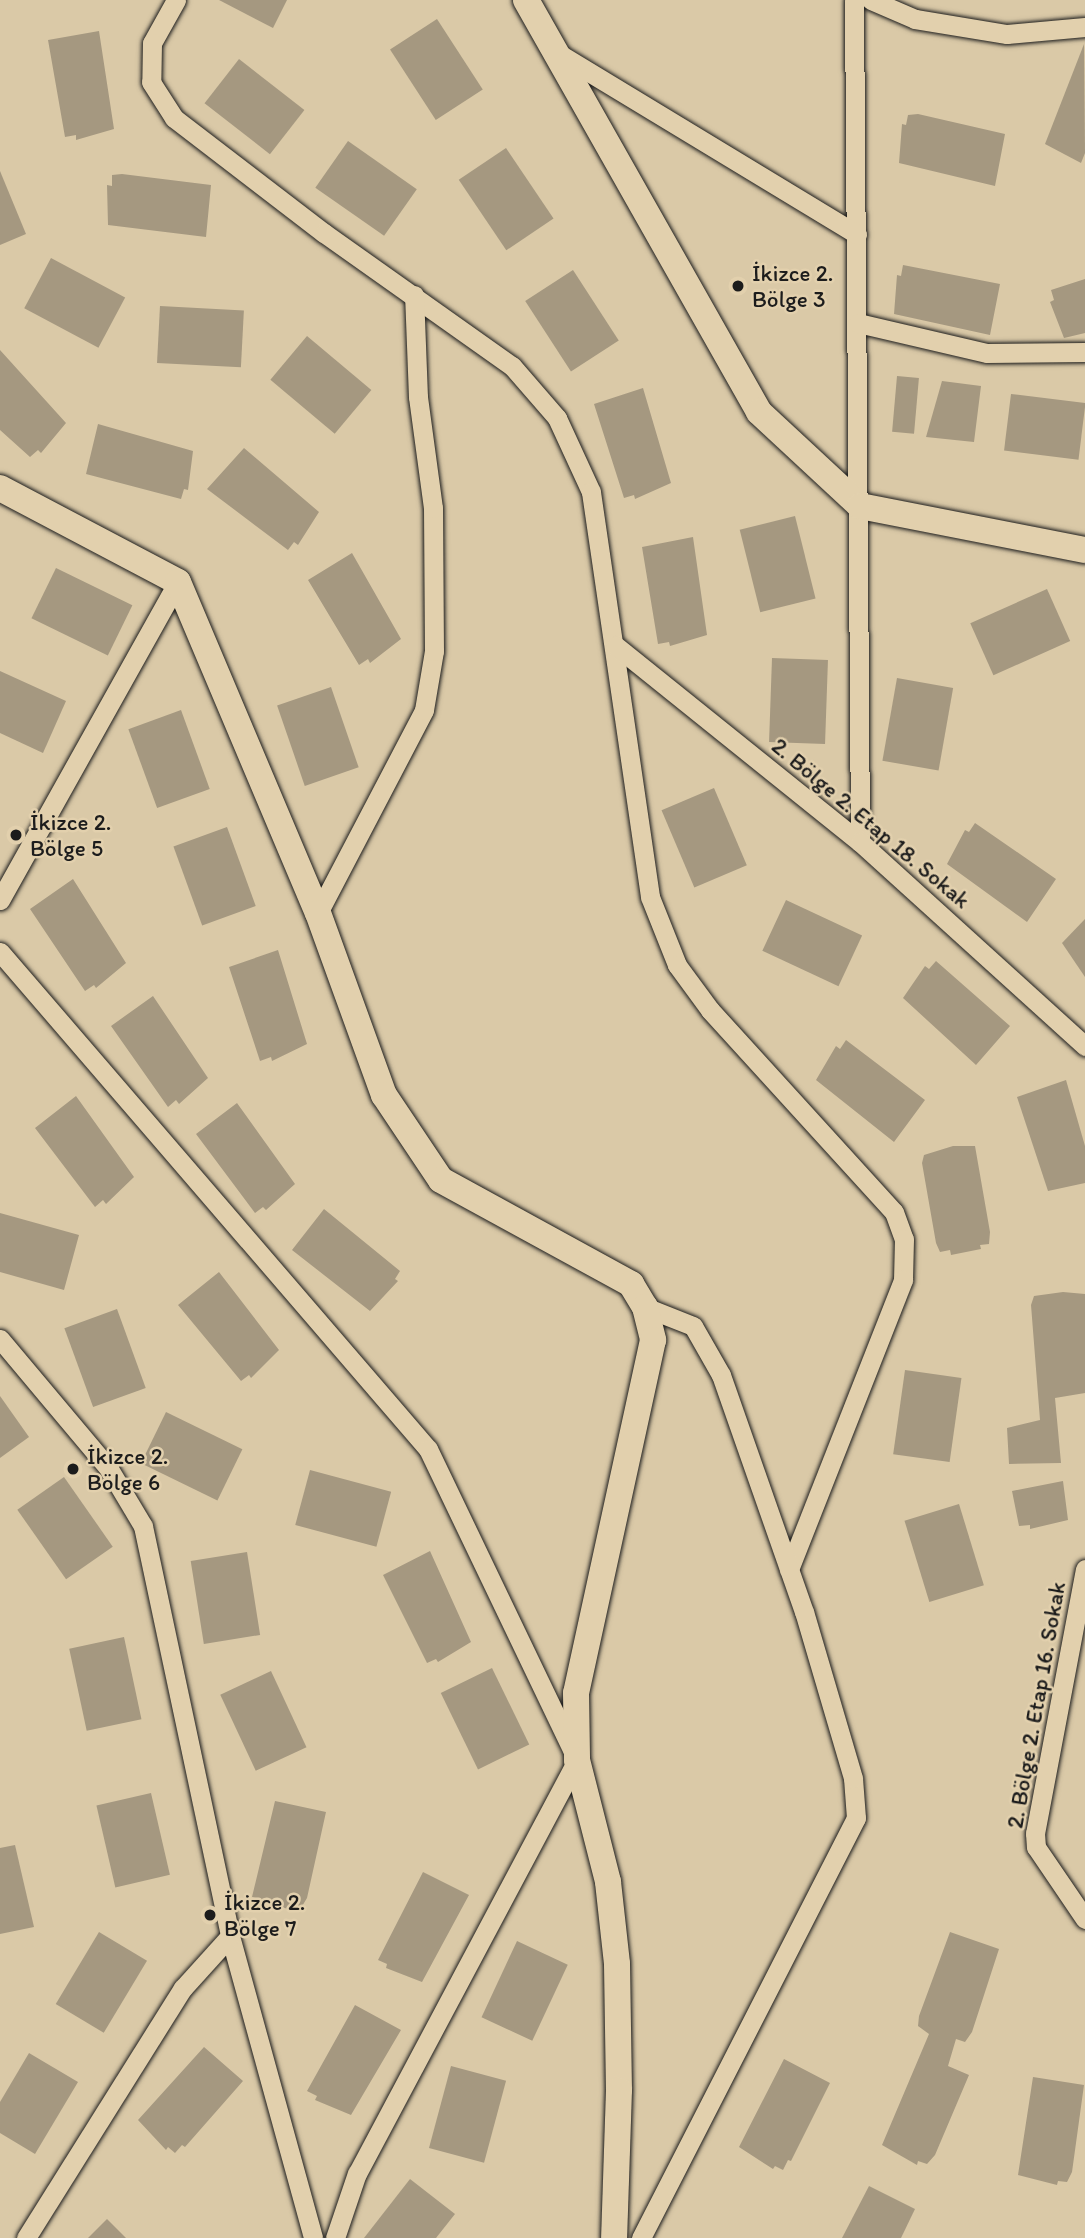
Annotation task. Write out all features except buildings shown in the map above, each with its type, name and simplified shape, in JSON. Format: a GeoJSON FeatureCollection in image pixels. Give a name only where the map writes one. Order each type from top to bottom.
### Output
{"type":"FeatureCollection","features":[{"type":"Feature","properties":{"kind":"street"},"geometry":{"type":"LineString","coordinates":[[176,0],[152,43],[151,82],[174,118],[235,167],[512,366],[557,418],[591,492],[616,646],[650,897],[677,965],[710,1010],[894,1212],[904,1238],[903,1280],[885,1334],[789,1569]]}},
{"type":"Feature","properties":{"kind":"street"},"geometry":{"type":"LineString","coordinates":[[526,0],[759,412],[860,506],[1085,550]]}},
{"type":"Feature","properties":{"kind":"street"},"geometry":{"type":"LineString","coordinates":[[854,0],[860,506],[860,842]]}},
{"type":"Feature","properties":{"kind":"street"},"geometry":{"type":"LineString","coordinates":[[871,0],[915,19],[1007,34],[1085,27]]}},
{"type":"Feature","properties":{"kind":"street"},"geometry":{"type":"LineString","coordinates":[[556,52],[857,234]]}},
{"type":"Feature","properties":{"kind":"street"},"geometry":{"type":"LineString","coordinates":[[318,913],[424,710],[434,651],[433,508],[418,397],[414,295]]}},
{"type":"Feature","properties":{"kind":"street"},"geometry":{"type":"LineString","coordinates":[[858,323],[987,353],[1085,352]]}},
{"type":"Feature","properties":{"kind":"street"},"geometry":{"type":"LineString","coordinates":[[0,488],[178,582],[318,913],[384,1095],[441,1180],[631,1284],[645,1307],[653,1340],[576,1693],[577,1760],[357,2173],[335,2238]]}},
{"type":"Feature","properties":{"kind":"street"},"geometry":{"type":"LineString","coordinates":[[0,901],[178,582]]}},
{"type":"Feature","properties":{"kind":"street","name":"2. Bölge 2. Etap 18. Sokak"},"geometry":{"type":"LineString","coordinates":[[616,646],[860,842],[1085,1046]]}},
{"type":"Feature","properties":{"kind":"street"},"geometry":{"type":"LineString","coordinates":[[0,952],[428,1449],[577,1760],[608,1882],[617,1964],[620,2090],[614,2238]]}},
{"type":"Feature","properties":{"kind":"street"},"geometry":{"type":"LineString","coordinates":[[642,2238],[856,1818],[853,1778],[789,1569],[721,1375],[693,1326],[645,1307]]}},
{"type":"Feature","properties":{"kind":"street"},"geometry":{"type":"LineString","coordinates":[[0,1339],[109,1469],[143,1526],[230,1936],[313,2238]]}},
{"type":"Feature","properties":{"kind":"street","name":"2. Bölge 2. Etap 16. Sokak"},"geometry":{"type":"LineString","coordinates":[[1085,1569],[1035,1833],[1036,1847],[1085,1919]]}},
{"type":"Feature","properties":{"kind":"street"},"geometry":{"type":"LineString","coordinates":[[26,2238],[183,1987],[230,1936]]}},
{"type":"Feature","properties":{"kind":"place","name":"İkizce 2. Bölge 3"},"geometry":{"type":"Point","coordinates":[738,286]}},
{"type":"Feature","properties":{"kind":"place","name":"İkizce 2. Bölge 5"},"geometry":{"type":"Point","coordinates":[16,835]}},
{"type":"Feature","properties":{"kind":"place","name":"İkizce 2. Bölge 6"},"geometry":{"type":"Point","coordinates":[73,1469]}},
{"type":"Feature","properties":{"kind":"place","name":"İkizce 2. Bölge 7"},"geometry":{"type":"Point","coordinates":[210,1915]}}]}
